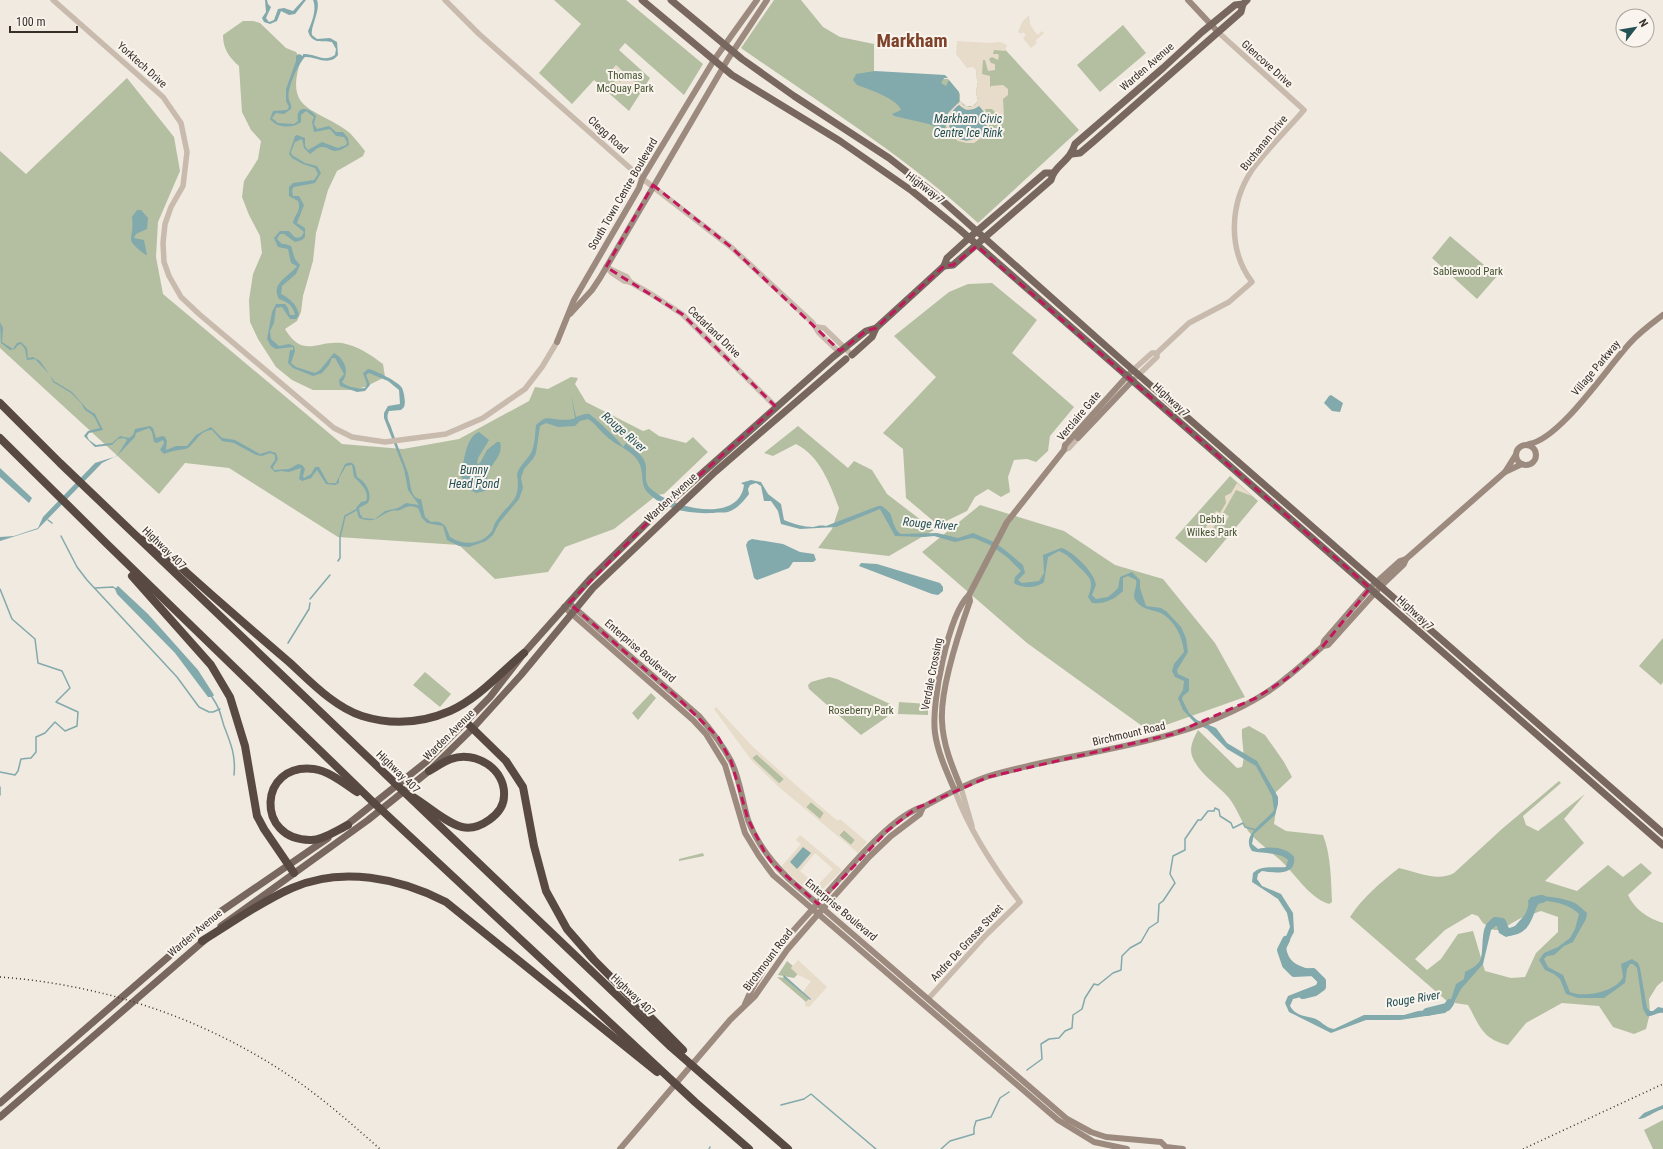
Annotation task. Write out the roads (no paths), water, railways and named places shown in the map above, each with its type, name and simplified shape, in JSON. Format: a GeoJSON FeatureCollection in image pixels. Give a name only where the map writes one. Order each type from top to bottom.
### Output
{"type":"FeatureCollection","features":[{"type":"Feature","properties":{"kind":"highway","name":"Highway 407"},"geometry":{"type":"LineString","coordinates":[[0,403],[110,512],[401,790],[714,1083],[788,1149]]}},
{"type":"Feature","properties":{"kind":"highway"},"geometry":{"type":"LineString","coordinates":[[0,438],[106,544],[373,802],[654,1066],[749,1149]]}},
{"type":"Feature","properties":{"kind":"highway"},"geometry":{"type":"LineString","coordinates":[[110,512],[168,556],[342,707],[361,716],[382,720],[408,722],[429,718],[451,711],[478,694],[524,653]]}},
{"type":"Feature","properties":{"kind":"highway"},"geometry":{"type":"LineString","coordinates":[[106,544],[211,665],[230,697],[245,746],[257,816],[294,873]]}},
{"type":"Feature","properties":{"kind":"highway"},"geometry":{"type":"LineString","coordinates":[[466,722],[506,761],[523,787],[534,846],[546,892],[567,929],[674,1045]]}},
{"type":"Feature","properties":{"kind":"highway"},"geometry":{"type":"LineString","coordinates":[[401,790],[461,827],[471,828],[486,823],[498,811],[505,797],[503,783],[495,770],[482,761],[468,757],[455,758],[429,771]]}},
{"type":"Feature","properties":{"kind":"highway"},"geometry":{"type":"LineString","coordinates":[[348,825],[328,835],[311,840],[294,837],[285,832],[275,822],[269,800],[272,791],[282,776],[299,768],[316,769],[337,779],[373,802]]}},
{"type":"Feature","properties":{"kind":"highway"},"geometry":{"type":"LineString","coordinates":[[202,942],[266,900],[293,887],[338,878],[364,877],[391,881],[429,894],[446,902],[654,1066]]}},
{"type":"Feature","properties":{"kind":"main road","name":"Highway 7"},"geometry":{"type":"LineString","coordinates":[[642,0],[724,68],[766,97],[835,138],[912,191],[969,238],[1273,505],[1373,590],[1663,846]]}},
{"type":"Feature","properties":{"kind":"main road","name":"Highway 7"},"geometry":{"type":"LineString","coordinates":[[671,0],[726,44],[733,52],[794,96],[889,158],[978,230],[1136,372],[1663,832]]}},
{"type":"Feature","properties":{"kind":"main road","name":"South Town Centre Boulevard"},"geometry":{"type":"LineString","coordinates":[[557,342],[570,314],[578,291],[642,179],[714,60],[757,0]]}},
{"type":"Feature","properties":{"kind":"main road","name":"South Town Centre Boulevard"},"geometry":{"type":"LineString","coordinates":[[570,314],[587,296],[606,266],[733,52],[768,0]]}},
{"type":"Feature","properties":{"kind":"main road"},"geometry":{"type":"LineString","coordinates":[[1188,0],[1218,32]]}},
{"type":"Feature","properties":{"kind":"main road","name":"Warden Avenue"},"geometry":{"type":"LineString","coordinates":[[1072,154],[1075,144],[1211,25],[1235,6],[1245,2]]}},
{"type":"Feature","properties":{"kind":"main road","name":"Warden Avenue"},"geometry":{"type":"LineString","coordinates":[[944,266],[954,265],[977,246],[1051,180],[1052,173],[1072,154],[1080,152],[1093,142],[1241,12],[1245,2]]}},
{"type":"Feature","properties":{"kind":"main road","name":"Warden Avenue"},"geometry":{"type":"LineString","coordinates":[[0,1117],[91,1040],[138,996],[227,921],[368,820],[429,771],[473,728],[521,675],[593,588],[686,498],[872,337],[876,328],[944,266],[948,258],[978,230],[1045,173],[1052,173]]}},
{"type":"Feature","properties":{"kind":"main road","name":"Cedarland Drive"},"geometry":{"type":"LineString","coordinates":[[597,260],[606,266]]}},
{"type":"Feature","properties":{"kind":"main road"},"geometry":{"type":"LineString","coordinates":[[578,291],[587,296]]}},
{"type":"Feature","properties":{"kind":"main road","name":"Village Parkway"},"geometry":{"type":"LineString","coordinates":[[1529,444],[1546,436],[1568,417],[1631,342],[1663,315]]}},
{"type":"Feature","properties":{"kind":"main road","name":"Warden Avenue"},"geometry":{"type":"LineString","coordinates":[[0,1103],[220,912],[287,864],[348,825],[411,776],[490,697],[524,653],[566,605],[655,515],[842,350],[866,330],[876,328]]}},
{"type":"Feature","properties":{"kind":"main road","name":"Verclaire Gate"},"geometry":{"type":"LineString","coordinates":[[1064,450],[1065,445],[1136,372]]}},
{"type":"Feature","properties":{"kind":"main road","name":"Verclaire Gate"},"geometry":{"type":"LineString","coordinates":[[1078,438],[1130,378]]}},
{"type":"Feature","properties":{"kind":"main road","name":"Village Parkway"},"geometry":{"type":"LineString","coordinates":[[1536,453],[1546,436]]}},
{"type":"Feature","properties":{"kind":"main road"},"geometry":{"type":"LineString","coordinates":[[1378,584],[1404,564],[1406,559],[1505,472],[1522,464],[1532,463],[1536,458],[1534,448],[1529,444],[1518,447],[1515,456],[1505,472]]}},
{"type":"Feature","properties":{"kind":"main road","name":"Verdale Crossing"},"geometry":{"type":"LineString","coordinates":[[955,791],[939,752],[934,714],[948,638],[963,600],[969,595],[996,540],[1020,504],[1064,450]]}},
{"type":"Feature","properties":{"kind":"main road"},"geometry":{"type":"LineString","coordinates":[[1515,456],[1517,461],[1522,464]]}},
{"type":"Feature","properties":{"kind":"main road","name":"Birchmount Road"},"geometry":{"type":"LineString","coordinates":[[745,1004],[750,992],[780,946],[886,831],[915,809],[924,807],[961,788],[988,777],[1030,765],[1136,744],[1173,734],[1209,721],[1244,704],[1286,678],[1323,646],[1324,641],[1378,584]]}},
{"type":"Feature","properties":{"kind":"main road","name":"Verdale Crossing"},"geometry":{"type":"LineString","coordinates":[[961,788],[944,742],[942,707],[958,636],[970,601],[969,595]]}},
{"type":"Feature","properties":{"kind":"main road","name":"Enterprise Boulevard"},"geometry":{"type":"LineString","coordinates":[[566,605],[693,720],[706,734],[725,765],[746,833],[759,856],[773,875],[1058,1120],[1094,1142],[1127,1149]]}},
{"type":"Feature","properties":{"kind":"main road","name":"Enterprise Boulevard"},"geometry":{"type":"LineString","coordinates":[[573,611],[638,662],[699,716],[718,737],[731,762],[748,820],[756,839],[772,863],[818,904],[929,998],[1067,1119],[1091,1132],[1106,1137],[1161,1142],[1164,1148],[1183,1149]]}},
{"type":"Feature","properties":{"kind":"main road","name":"Birchmount Road"},"geometry":{"type":"LineString","coordinates":[[620,1149],[745,1004],[755,996],[787,950],[819,914],[870,857],[891,836],[920,814],[924,807]]}},
{"type":"Feature","properties":{"kind":"street","name":"Yorktech Drive"},"geometry":{"type":"LineString","coordinates":[[52,0],[162,97],[177,119],[188,152],[183,186],[169,212],[165,224],[163,243],[164,262],[169,276],[181,297],[198,314],[334,428],[352,438],[385,442],[446,434],[483,418],[507,403],[525,389],[542,367],[557,342]]}},
{"type":"Feature","properties":{"kind":"street","name":"Clegg Road"},"geometry":{"type":"LineString","coordinates":[[445,0],[479,34],[642,179],[653,185],[674,204],[731,247],[817,327],[824,328],[849,357]]}},
{"type":"Feature","properties":{"kind":"street","name":"Glencove Drive"},"geometry":{"type":"LineString","coordinates":[[1218,32],[1304,110]]}},
{"type":"Feature","properties":{"kind":"street","name":"Buchanan Drive"},"geometry":{"type":"LineString","coordinates":[[1252,282],[1242,265],[1236,245],[1234,224],[1240,194],[1258,163],[1304,110]]}},
{"type":"Feature","properties":{"kind":"street","name":"Cedarland Drive"},"geometry":{"type":"LineString","coordinates":[[606,266],[618,277],[630,282],[682,314],[776,407]]}},
{"type":"Feature","properties":{"kind":"street","name":"Verclaire Gate"},"geometry":{"type":"LineString","coordinates":[[1136,372],[1157,357],[1157,353],[1189,323],[1229,302],[1252,282]]}},
{"type":"Feature","properties":{"kind":"street","name":"Verclaire Gate"},"geometry":{"type":"LineString","coordinates":[[1064,450],[1069,448],[1078,438]]}},
{"type":"Feature","properties":{"kind":"street","name":"Verdale Crossing"},"geometry":{"type":"LineString","coordinates":[[961,788],[972,826],[989,860],[1020,902]]}},
{"type":"Feature","properties":{"kind":"street","name":"Verdale Crossing"},"geometry":{"type":"LineString","coordinates":[[955,791],[966,819],[972,826]]}},
{"type":"Feature","properties":{"kind":"street","name":"Andre De Grasse Street"},"geometry":{"type":"LineString","coordinates":[[929,998],[986,935],[1020,902]]}},
{"type":"Feature","properties":{"kind":"water"},"geometry":{"type":"Polygon","coordinates":[[[265,0],[267,0],[271,7],[266,18],[269,22],[274,20],[278,9],[284,8],[293,11],[303,0],[306,0],[295,14],[289,15],[281,11],[277,21],[270,24],[264,22],[262,18],[266,12],[265,0]]]}},
{"type":"Feature","properties":{"kind":"water"},"geometry":{"type":"Polygon","coordinates":[[[313,0],[317,0],[318,9],[312,28],[312,35],[317,39],[330,38],[337,42],[338,55],[326,61],[305,57],[296,71],[289,90],[291,109],[284,114],[276,113],[272,118],[278,123],[294,124],[298,121],[298,112],[300,110],[309,110],[316,116],[314,124],[317,129],[329,126],[336,132],[343,132],[348,138],[349,145],[338,151],[322,147],[310,154],[304,148],[302,139],[295,142],[291,152],[292,155],[305,163],[317,166],[321,173],[315,183],[294,187],[292,190],[293,196],[299,196],[304,205],[297,223],[305,228],[305,237],[302,240],[295,242],[284,234],[280,234],[277,239],[282,244],[291,246],[295,259],[300,265],[296,274],[282,286],[281,294],[292,302],[299,315],[296,319],[290,319],[282,307],[276,308],[274,323],[270,331],[271,339],[279,346],[289,344],[294,346],[295,351],[291,363],[296,367],[315,373],[320,370],[334,353],[341,359],[345,366],[346,374],[342,382],[344,384],[356,388],[365,388],[367,384],[363,373],[368,369],[386,377],[402,388],[405,403],[404,407],[401,410],[389,411],[388,420],[408,473],[412,492],[416,497],[421,499],[425,517],[431,522],[442,523],[446,527],[450,537],[461,542],[472,543],[488,536],[496,521],[516,496],[518,483],[517,474],[532,450],[536,425],[546,418],[566,420],[575,418],[571,395],[576,417],[589,414],[607,429],[623,447],[626,443],[640,455],[645,463],[646,482],[650,488],[672,502],[703,509],[717,509],[730,505],[739,497],[744,485],[741,483],[751,480],[761,482],[768,494],[781,504],[784,520],[798,525],[813,527],[826,526],[878,506],[882,506],[890,513],[895,527],[901,534],[937,533],[958,538],[973,533],[994,542],[1023,565],[1025,573],[1018,580],[1022,583],[1039,581],[1044,573],[1043,555],[1061,548],[1077,557],[1092,574],[1096,585],[1092,595],[1096,599],[1108,597],[1118,588],[1120,577],[1132,572],[1140,580],[1140,588],[1146,606],[1161,608],[1166,611],[1181,627],[1186,638],[1188,652],[1177,670],[1178,674],[1189,679],[1189,691],[1183,696],[1182,699],[1189,713],[1197,720],[1216,728],[1227,743],[1257,761],[1278,797],[1275,815],[1254,834],[1252,844],[1258,849],[1278,848],[1287,851],[1294,857],[1294,863],[1292,867],[1284,872],[1262,871],[1258,874],[1257,879],[1262,886],[1281,894],[1293,913],[1294,932],[1286,947],[1289,956],[1293,962],[1317,972],[1321,976],[1323,983],[1318,990],[1306,996],[1293,999],[1290,1006],[1294,1011],[1300,1015],[1316,1019],[1334,1029],[1364,1015],[1404,1015],[1418,1011],[1442,1009],[1450,1003],[1456,984],[1464,979],[1465,972],[1480,961],[1485,927],[1488,922],[1494,921],[1502,923],[1504,931],[1515,926],[1529,910],[1528,901],[1531,897],[1541,896],[1570,901],[1577,904],[1587,913],[1586,919],[1573,942],[1564,946],[1554,955],[1547,956],[1544,959],[1548,967],[1563,975],[1570,992],[1576,994],[1591,994],[1614,987],[1623,977],[1621,964],[1632,959],[1638,963],[1640,968],[1647,1008],[1650,1011],[1653,1011],[1658,1007],[1663,1008],[1663,1013],[1647,1016],[1643,1009],[1637,968],[1633,964],[1630,964],[1627,969],[1625,983],[1604,998],[1578,998],[1566,994],[1560,979],[1554,974],[1545,970],[1539,960],[1544,953],[1558,947],[1570,938],[1575,929],[1579,914],[1563,904],[1550,901],[1532,903],[1535,911],[1519,933],[1506,937],[1499,933],[1497,926],[1492,926],[1483,964],[1461,989],[1451,1008],[1445,1013],[1400,1020],[1366,1020],[1331,1033],[1289,1012],[1285,1003],[1288,996],[1316,985],[1318,981],[1314,975],[1294,969],[1285,961],[1281,948],[1290,927],[1287,913],[1278,899],[1252,882],[1253,873],[1256,870],[1268,867],[1286,867],[1288,860],[1285,857],[1276,854],[1252,851],[1249,845],[1249,840],[1252,834],[1274,810],[1272,796],[1256,766],[1227,749],[1207,729],[1195,723],[1183,710],[1178,698],[1183,690],[1184,681],[1175,677],[1172,671],[1174,664],[1184,652],[1182,640],[1173,623],[1168,618],[1158,612],[1138,604],[1134,596],[1136,580],[1128,576],[1123,578],[1123,591],[1116,597],[1105,602],[1092,603],[1088,597],[1091,586],[1090,579],[1071,559],[1059,551],[1048,557],[1044,582],[1034,587],[1017,585],[1014,583],[1015,577],[1021,571],[1007,557],[990,545],[972,538],[955,542],[934,536],[895,536],[880,509],[836,527],[800,529],[781,524],[778,511],[771,501],[764,501],[761,486],[756,483],[750,485],[748,489],[749,494],[742,502],[728,512],[695,513],[678,510],[662,503],[648,493],[644,487],[640,465],[634,456],[610,440],[588,419],[580,421],[575,426],[558,427],[546,423],[540,426],[536,453],[524,469],[521,478],[523,488],[519,499],[499,523],[493,535],[486,541],[469,547],[459,546],[447,540],[443,526],[427,523],[422,518],[418,508],[415,507],[409,506],[391,511],[376,519],[373,520],[359,518],[356,508],[361,502],[366,501],[367,494],[364,488],[354,477],[352,465],[346,466],[339,478],[339,483],[335,485],[326,484],[317,470],[311,478],[302,481],[299,479],[301,468],[289,472],[275,472],[270,467],[275,460],[275,455],[270,453],[262,456],[256,455],[234,443],[222,441],[212,430],[201,434],[188,448],[164,454],[160,450],[164,443],[163,440],[157,443],[154,442],[152,432],[149,428],[136,433],[135,437],[117,455],[127,440],[124,438],[118,439],[112,445],[95,447],[84,436],[88,431],[100,428],[94,417],[85,410],[81,403],[71,393],[53,382],[50,376],[54,381],[72,392],[87,409],[95,414],[103,430],[89,433],[87,436],[89,440],[96,445],[112,443],[120,436],[129,438],[133,435],[135,429],[150,426],[153,428],[156,438],[162,436],[165,437],[167,441],[166,450],[176,446],[187,446],[196,435],[211,427],[222,438],[235,440],[260,454],[270,451],[276,453],[278,459],[273,467],[274,470],[289,469],[298,464],[302,465],[305,469],[303,476],[304,478],[311,474],[315,467],[319,467],[328,483],[336,483],[345,464],[353,464],[357,477],[363,481],[370,495],[368,503],[359,508],[360,514],[363,518],[375,519],[385,511],[398,508],[406,503],[419,505],[408,490],[404,469],[384,418],[384,413],[388,406],[400,404],[399,390],[388,381],[369,373],[366,375],[370,385],[365,391],[357,392],[340,386],[339,380],[344,374],[335,358],[332,358],[329,365],[322,373],[313,376],[293,368],[288,363],[290,350],[293,350],[293,347],[276,349],[271,346],[267,339],[272,312],[276,304],[285,304],[290,315],[295,315],[290,305],[279,299],[277,288],[282,280],[297,266],[291,263],[288,249],[278,247],[274,238],[280,231],[289,231],[294,237],[297,238],[301,237],[304,232],[293,223],[299,208],[299,204],[298,201],[289,196],[289,187],[293,183],[314,180],[318,174],[315,168],[303,164],[292,158],[289,154],[295,136],[297,135],[305,138],[305,146],[308,150],[322,142],[338,148],[346,145],[347,142],[344,137],[336,136],[330,129],[314,132],[312,122],[314,117],[306,111],[301,115],[301,122],[293,126],[281,126],[270,119],[273,111],[287,110],[289,107],[286,101],[286,89],[296,61],[296,56],[299,54],[303,56],[303,54],[307,54],[327,58],[335,55],[336,49],[332,42],[315,40],[308,31],[314,11],[313,0]]]}},
{"type":"Feature","properties":{"kind":"water"},"geometry":{"type":"Polygon","coordinates":[[[875,71],[945,75],[948,78],[944,78],[941,83],[946,86],[949,80],[959,92],[959,102],[948,113],[945,128],[942,130],[929,124],[894,116],[892,114],[901,110],[899,106],[889,98],[857,85],[853,80],[856,74],[875,71]]]}},
{"type":"Feature","properties":{"kind":"water","name":"Markham Civic Centre Ice Rink"},"geometry":{"type":"Polygon","coordinates":[[[959,105],[966,110],[974,109],[979,106],[986,116],[987,126],[983,133],[976,138],[967,140],[959,139],[952,133],[949,123],[950,117],[953,110],[959,105]]]}},
{"type":"Feature","properties":{"kind":"water"},"geometry":{"type":"Polygon","coordinates":[[[137,210],[141,210],[148,218],[147,229],[136,234],[134,238],[144,240],[147,255],[134,245],[131,239],[132,217],[137,210]]]}},
{"type":"Feature","properties":{"kind":"water"},"geometry":{"type":"Polygon","coordinates":[[[0,322],[3,328],[2,342],[13,349],[17,343],[21,342],[27,348],[28,358],[33,357],[40,361],[49,374],[35,359],[27,360],[25,349],[21,344],[15,349],[10,350],[1,343],[0,322]]]}},
{"type":"Feature","properties":{"kind":"water"},"geometry":{"type":"Polygon","coordinates":[[[1331,395],[1343,403],[1340,412],[1332,411],[1324,403],[1331,395]]]}},
{"type":"Feature","properties":{"kind":"water","name":"Bunny Head Pond"},"geometry":{"type":"Polygon","coordinates":[[[479,432],[489,440],[478,458],[477,464],[480,463],[487,450],[497,442],[500,442],[501,447],[499,455],[487,477],[485,491],[476,493],[467,488],[461,476],[468,445],[474,435],[479,432]]]}},
{"type":"Feature","properties":{"kind":"water"},"geometry":{"type":"Polygon","coordinates":[[[114,457],[102,463],[38,529],[0,541],[0,537],[14,536],[38,528],[43,517],[95,463],[114,457]]]}},
{"type":"Feature","properties":{"kind":"water"},"geometry":{"type":"Polygon","coordinates":[[[0,468],[32,498],[29,503],[0,477],[0,468]]]}},
{"type":"Feature","properties":{"kind":"water"},"geometry":{"type":"Polygon","coordinates":[[[752,539],[783,544],[800,552],[814,554],[816,560],[813,562],[793,562],[789,568],[757,580],[754,578],[746,545],[748,541],[752,539]]]}},
{"type":"Feature","properties":{"kind":"water"},"geometry":{"type":"Polygon","coordinates":[[[861,563],[877,564],[940,583],[943,587],[943,591],[938,595],[932,594],[859,566],[861,563]]]}},
{"type":"Feature","properties":{"kind":"water"},"geometry":{"type":"Polygon","coordinates":[[[118,586],[148,614],[198,670],[214,695],[212,697],[208,697],[175,653],[117,594],[115,589],[118,586]]]}},
{"type":"Feature","properties":{"kind":"water"},"geometry":{"type":"Polygon","coordinates":[[[803,847],[811,853],[797,869],[790,862],[803,847]]]}},
{"type":"Feature","properties":{"kind":"water"},"geometry":{"type":"Polygon","coordinates":[[[784,975],[811,999],[810,1000],[783,977],[784,975]]]}},
{"type":"Feature","properties":{"kind":"water"},"geometry":{"type":"Polygon","coordinates":[[[1663,1105],[1663,1109],[1644,1118],[1638,1119],[1644,1113],[1663,1105]]]}},
{"type":"Feature","properties":{"kind":"waterway"},"geometry":{"type":"LineString","coordinates":[[338,561],[340,558],[340,537],[345,516],[356,510]]}},
{"type":"Feature","properties":{"kind":"waterway"},"geometry":{"type":"LineString","coordinates":[[48,520],[52,523]]}},
{"type":"Feature","properties":{"kind":"waterway"},"geometry":{"type":"LineString","coordinates":[[61,536],[77,567],[87,580],[177,677],[199,707],[209,712],[220,709]]}},
{"type":"Feature","properties":{"kind":"waterway"},"geometry":{"type":"LineString","coordinates":[[310,599],[330,575]]}},
{"type":"Feature","properties":{"kind":"waterway"},"geometry":{"type":"LineString","coordinates":[[95,588],[113,587],[116,589]]}},
{"type":"Feature","properties":{"kind":"waterway"},"geometry":{"type":"LineString","coordinates":[[0,589],[12,619],[35,639],[38,663],[62,671],[70,688],[56,702],[78,712],[77,726],[65,731],[55,722],[45,733],[36,737],[36,752],[31,758],[21,759],[18,771],[15,775],[0,772]]}},
{"type":"Feature","properties":{"kind":"waterway"},"geometry":{"type":"LineString","coordinates":[[288,643],[309,609],[310,603]]}},
{"type":"Feature","properties":{"kind":"waterway"},"geometry":{"type":"LineString","coordinates":[[212,697],[220,711],[231,744],[234,756],[234,775]]}},
{"type":"Feature","properties":{"kind":"waterway"},"geometry":{"type":"LineString","coordinates":[[0,787],[0,795]]}},
{"type":"Feature","properties":{"kind":"waterway"},"geometry":{"type":"LineString","coordinates":[[1027,1070],[1042,1059],[1041,1044],[1049,1039],[1059,1038],[1065,1031],[1072,1028],[1073,1015],[1082,1009],[1085,998],[1094,984],[1098,985],[1113,973],[1121,970],[1122,956],[1130,948],[1141,942],[1149,928],[1158,922],[1159,904],[1163,901],[1175,883],[1170,874],[1173,856],[1185,850],[1185,839],[1198,820],[1201,820],[1208,811],[1214,811],[1215,808],[1219,810],[1220,816],[1231,823],[1233,828],[1243,823],[1245,827],[1256,830]]}},
{"type":"Feature","properties":{"kind":"waterway","name":"Rouge River"},"geometry":{"type":"LineString","coordinates":[[1490,926],[1495,921],[1502,922],[1506,932],[1516,931],[1522,927],[1537,900],[1542,899]]}},
{"type":"Feature","properties":{"kind":"waterway","name":"Rouge River"},"geometry":{"type":"LineString","coordinates":[[1286,940],[1281,950],[1286,965],[1294,973],[1313,972],[1322,981],[1322,987],[1315,992],[1303,995]]}},
{"type":"Feature","properties":{"kind":"waterway","name":"Rouge River"},"geometry":{"type":"LineString","coordinates":[[1427,1012],[1447,1007],[1450,1003]]}},
{"type":"Feature","properties":{"kind":"waterway"},"geometry":{"type":"LineString","coordinates":[[941,1149],[950,1141],[974,1134],[976,1121],[991,1117],[1000,1098],[1009,1092]]}},
{"type":"Feature","properties":{"kind":"waterway"},"geometry":{"type":"LineString","coordinates":[[781,1105],[804,1099],[811,1094],[876,1149]]}},
{"type":"Feature","properties":{"kind":"railway"},"geometry":{"type":"LineString","coordinates":[[0,977],[40,981],[80,988],[158,1010],[195,1024],[231,1041],[300,1083],[351,1123],[380,1149]]}},
{"type":"Feature","properties":{"kind":"railway"},"geometry":{"type":"LineString","coordinates":[[1523,1149],[1663,1084]]}},
{"type":"Feature","properties":{"kind":"district","name":"Markham"},"geometry":{"type":"Point","coordinates":[912,40]}},
{"type":"Feature","properties":{"kind":"park label","name":"Thomas McQuay Park"},"geometry":{"type":"Point","coordinates":[625,81]}},
{"type":"Feature","properties":{"kind":"park label","name":"Sablewood Park"},"geometry":{"type":"Point","coordinates":[1468,271]}},
{"type":"Feature","properties":{"kind":"park label","name":"Debbi Wilkes Park"},"geometry":{"type":"Point","coordinates":[1212,525]}},
{"type":"Feature","properties":{"kind":"park label","name":"Roseberry Park"},"geometry":{"type":"Point","coordinates":[861,710]}}]}
